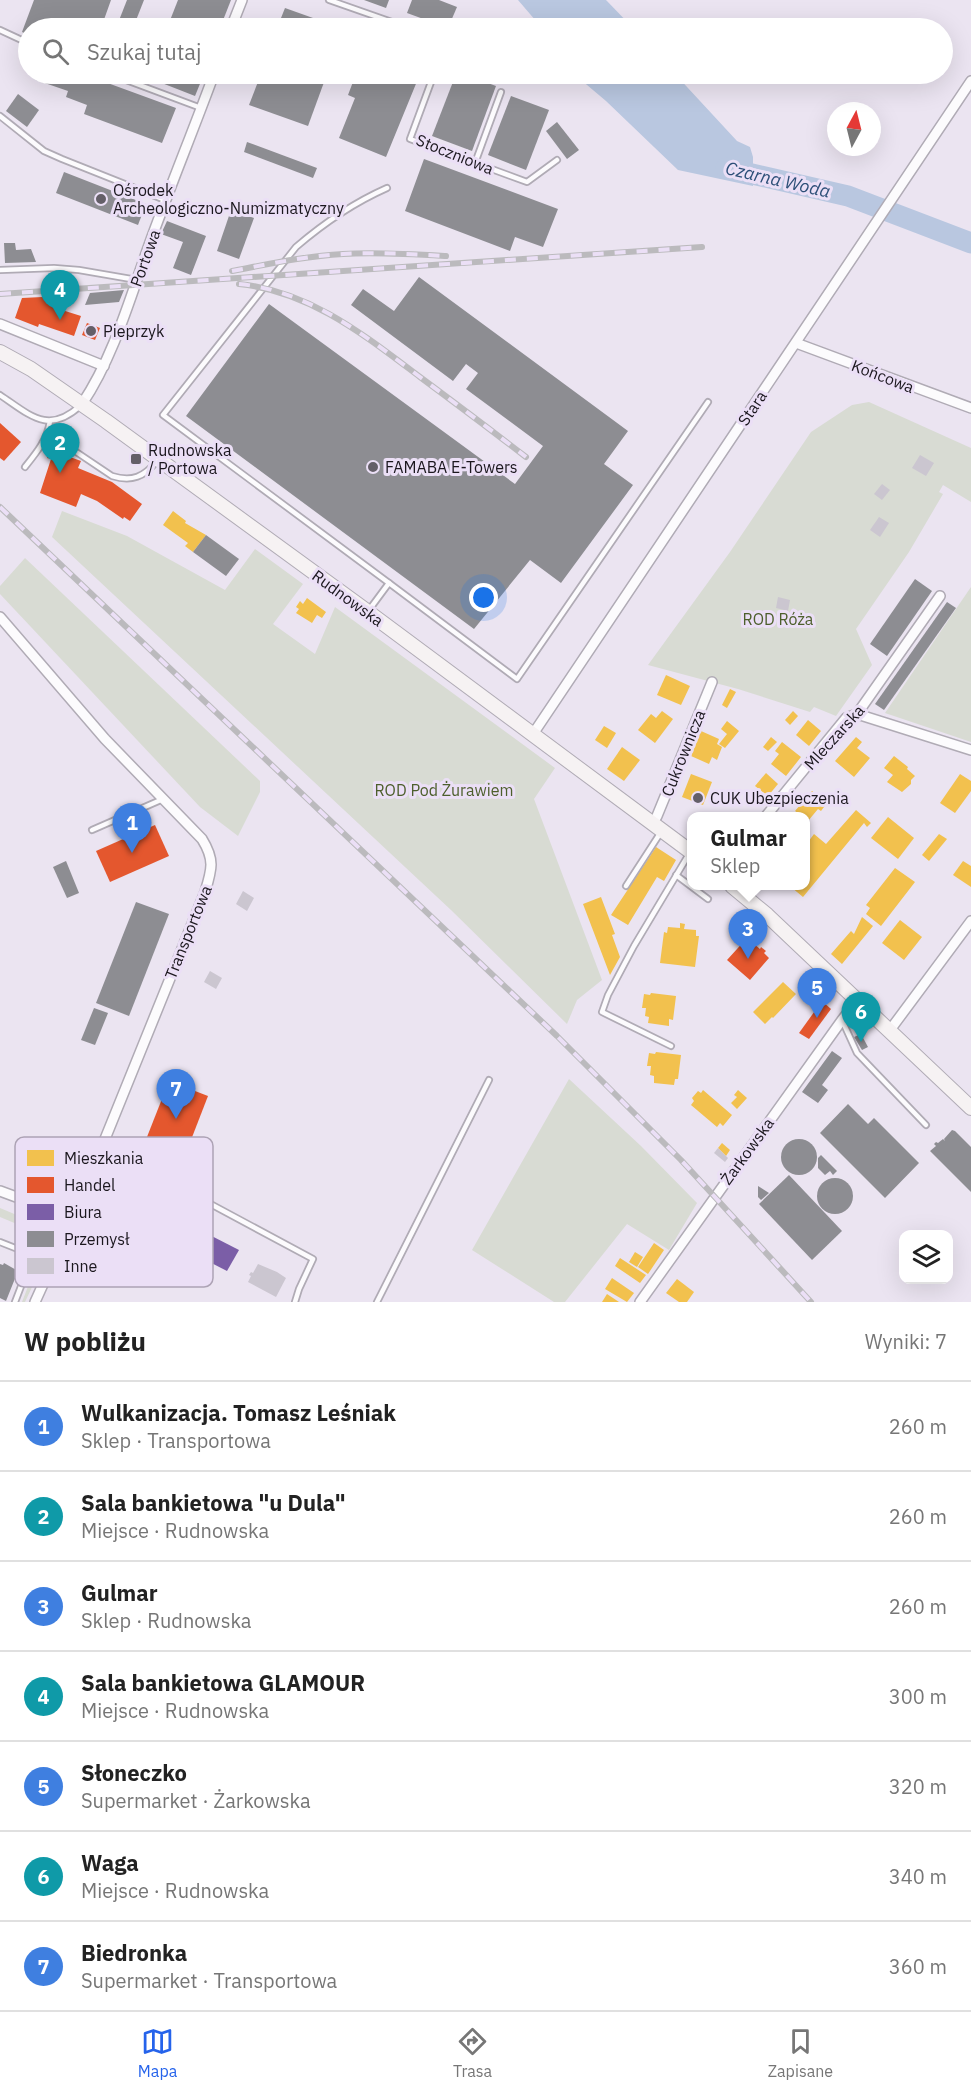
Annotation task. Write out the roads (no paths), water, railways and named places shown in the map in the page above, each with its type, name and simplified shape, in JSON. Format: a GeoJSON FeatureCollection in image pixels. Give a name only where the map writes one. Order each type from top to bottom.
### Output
{"type":"FeatureCollection","features":[{"type":"Feature","properties":{"kind":"main road","name":"Rudnowska"},"geometry":{"type":"LineString","coordinates":[[0,352],[31,369],[82,404],[368,612],[687,849]]}},
{"type":"Feature","properties":{"kind":"main road"},"geometry":{"type":"LineString","coordinates":[[738,890],[971,1108]]}},
{"type":"Feature","properties":{"kind":"street"},"geometry":{"type":"LineString","coordinates":[[235,18],[242,0]]}},
{"type":"Feature","properties":{"kind":"street","name":"Stara"},"geometry":{"type":"LineString","coordinates":[[533,734],[971,81]]}},
{"type":"Feature","properties":{"kind":"street","name":"Portowa"},"geometry":{"type":"LineString","coordinates":[[82,404],[98,380],[104,366],[210,84]]}},
{"type":"Feature","properties":{"kind":"street"},"geometry":{"type":"LineString","coordinates":[[0,324],[104,366]]}},
{"type":"Feature","properties":{"kind":"street","name":"Końcowa"},"geometry":{"type":"LineString","coordinates":[[796,344],[971,408]]}},
{"type":"Feature","properties":{"kind":"street","name":"Mleczarska"},"geometry":{"type":"LineString","coordinates":[[769,812],[846,718],[857,714],[940,596]]}},
{"type":"Feature","properties":{"kind":"street","name":"Transportowa"},"geometry":{"type":"LineString","coordinates":[[0,616],[105,740],[202,839],[210,852],[212,863],[210,875],[105,1137]]}},
{"type":"Feature","properties":{"kind":"street","name":"Cukrownicza"},"geometry":{"type":"LineString","coordinates":[[657,826],[657,816],[712,682]]}},
{"type":"Feature","properties":{"kind":"street"},"geometry":{"type":"LineString","coordinates":[[857,714],[971,750]]}},
{"type":"Feature","properties":{"kind":"street"},"geometry":{"type":"LineString","coordinates":[[890,1030],[971,921]]}},
{"type":"Feature","properties":{"kind":"street","name":"Żarkowska"},"geometry":{"type":"LineString","coordinates":[[639,1302],[857,1001]]}},
{"type":"Feature","properties":{"kind":"street"},"geometry":{"type":"LineString","coordinates":[[0,1191],[15,1197]]}},
{"type":"Feature","properties":{"kind":"street","name":"Transportowa"},"geometry":{"type":"LineString","coordinates":[[35,1302],[42,1287]]}},
{"type":"Feature","properties":{"kind":"lane"},"geometry":{"type":"LineString","coordinates":[[329,0],[380,18]]}},
{"type":"Feature","properties":{"kind":"lane"},"geometry":{"type":"LineString","coordinates":[[0,30],[18,38]]}},
{"type":"Feature","properties":{"kind":"lane"},"geometry":{"type":"LineString","coordinates":[[137,84],[201,108]]}},
{"type":"Feature","properties":{"kind":"lane","name":"Stoczniowa"},"geometry":{"type":"LineString","coordinates":[[430,84],[410,139],[527,182],[557,160]]}},
{"type":"Feature","properties":{"kind":"lane"},"geometry":{"type":"LineString","coordinates":[[475,163],[501,92]]}},
{"type":"Feature","properties":{"kind":"lane"},"geometry":{"type":"LineString","coordinates":[[0,116],[44,151],[165,200]]}},
{"type":"Feature","properties":{"kind":"lane"},"geometry":{"type":"LineString","coordinates":[[387,188],[357,201],[296,247],[163,415],[517,679],[708,402]]}},
{"type":"Feature","properties":{"kind":"lane"},"geometry":{"type":"LineString","coordinates":[[0,270],[54,268],[137,280]]}},
{"type":"Feature","properties":{"kind":"lane"},"geometry":{"type":"LineString","coordinates":[[0,395],[28,414],[50,421],[68,416],[82,404]]}},
{"type":"Feature","properties":{"kind":"lane"},"geometry":{"type":"LineString","coordinates":[[25,467],[43,444],[50,421]]}},
{"type":"Feature","properties":{"kind":"lane"},"geometry":{"type":"LineString","coordinates":[[48,433],[112,476],[122,479],[141,476],[148,472],[158,459]]}},
{"type":"Feature","properties":{"kind":"lane"},"geometry":{"type":"LineString","coordinates":[[368,612],[389,583]]}},
{"type":"Feature","properties":{"kind":"lane"},"geometry":{"type":"LineString","coordinates":[[92,830],[163,799]]}},
{"type":"Feature","properties":{"kind":"lane"},"geometry":{"type":"LineString","coordinates":[[626,886],[657,826]]}},
{"type":"Feature","properties":{"kind":"lane"},"geometry":{"type":"LineString","coordinates":[[671,1046],[602,1012],[608,994],[687,858]]}},
{"type":"Feature","properties":{"kind":"lane"},"geometry":{"type":"LineString","coordinates":[[676,875],[687,883]]}},
{"type":"Feature","properties":{"kind":"lane"},"geometry":{"type":"LineString","coordinates":[[696,890],[708,899]]}},
{"type":"Feature","properties":{"kind":"lane"},"geometry":{"type":"LineString","coordinates":[[842,1020],[857,1053],[926,1125]]}},
{"type":"Feature","properties":{"kind":"lane"},"geometry":{"type":"LineString","coordinates":[[377,1302],[489,1080]]}},
{"type":"Feature","properties":{"kind":"lane"},"geometry":{"type":"LineString","coordinates":[[213,1205],[313,1259],[295,1302]]}},
{"type":"Feature","properties":{"kind":"lane"},"geometry":{"type":"LineString","coordinates":[[0,1242],[15,1248]]}},
{"type":"Feature","properties":{"kind":"lane"},"geometry":{"type":"LineString","coordinates":[[15,1302],[21,1287]]}},
{"type":"Feature","properties":{"kind":"water"},"geometry":{"type":"Polygon","coordinates":[[[518,0],[606,0],[623,18],[533,18],[518,0]]]}},
{"type":"Feature","properties":{"kind":"water"},"geometry":{"type":"Polygon","coordinates":[[[586,84],[684,84],[737,141],[750,147],[753,157],[753,186],[678,170],[586,84]]]}},
{"type":"Feature","properties":{"kind":"waterway","name":"Czarna Woda"},"geometry":{"type":"LineString","coordinates":[[726,168],[848,196],[971,243]]}},
{"type":"Feature","properties":{"kind":"railway"},"geometry":{"type":"LineString","coordinates":[[0,294],[702,247]]}},
{"type":"Feature","properties":{"kind":"railway"},"geometry":{"type":"LineString","coordinates":[[232,271],[301,258],[343,254],[446,256]]}},
{"type":"Feature","properties":{"kind":"railway"},"geometry":{"type":"LineString","coordinates":[[239,284],[265,288],[289,296],[335,317],[378,346],[526,457]]}},
{"type":"Feature","properties":{"kind":"railway"},"geometry":{"type":"LineString","coordinates":[[0,507],[557,1036],[681,1160],[811,1302]]}},
{"type":"Feature","properties":{"kind":"place","name":"Ośrodek Archeologiczno-Numizmatyczny"},"geometry":{"type":"Point","coordinates":[101,199]}},
{"type":"Feature","properties":{"kind":"place","name":"Sala bankietowa GLAMOUR"},"geometry":{"type":"Point","coordinates":[60,320]}},
{"type":"Feature","properties":{"kind":"place","name":"Pieprzyk"},"geometry":{"type":"Point","coordinates":[91,331]}},
{"type":"Feature","properties":{"kind":"place","name":"Rudnowska / Portowa"},"geometry":{"type":"Point","coordinates":[136,459]}},
{"type":"Feature","properties":{"kind":"place","name":"FAMABA E-Towers"},"geometry":{"type":"Point","coordinates":[373,467]}},
{"type":"Feature","properties":{"kind":"place","name":"Sala bankietowa \"u Dula\""},"geometry":{"type":"Point","coordinates":[60,473]}},
{"type":"Feature","properties":{"kind":"place","name":"CUK Ubezpieczenia"},"geometry":{"type":"Point","coordinates":[698,798]}},
{"type":"Feature","properties":{"kind":"place","name":"Wulkanizacja. Tomasz Leśniak"},"geometry":{"type":"Point","coordinates":[132,853]}},
{"type":"Feature","properties":{"kind":"place","name":"Gulmar"},"geometry":{"type":"Point","coordinates":[748,959]}},
{"type":"Feature","properties":{"kind":"place","name":"Słoneczko"},"geometry":{"type":"Point","coordinates":[817,1018]}},
{"type":"Feature","properties":{"kind":"place","name":"Waga"},"geometry":{"type":"Point","coordinates":[861,1042]}},
{"type":"Feature","properties":{"kind":"place","name":"Biedronka"},"geometry":{"type":"Point","coordinates":[176,1119]}},
{"type":"Feature","properties":{"kind":"park label","name":"ROD Róża"},"geometry":{"type":"Point","coordinates":[778,619]}},
{"type":"Feature","properties":{"kind":"park label","name":"ROD Pod Żurawiem"},"geometry":{"type":"Point","coordinates":[444,790]}}]}
